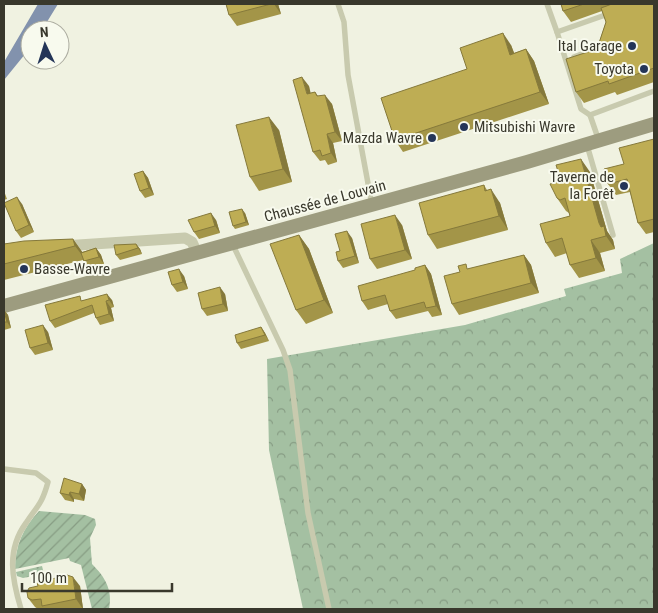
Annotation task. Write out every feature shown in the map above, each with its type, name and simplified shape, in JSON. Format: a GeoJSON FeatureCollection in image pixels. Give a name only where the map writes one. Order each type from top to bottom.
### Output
{"type":"FeatureCollection","features":[{"type":"Feature","properties":{"kind":"main road","name":"Chaussée de Louvain"},"geometry":{"type":"LineString","coordinates":[[4,306],[593,144],[654,124]]}},
{"type":"Feature","properties":{"kind":"street"},"geometry":{"type":"LineString","coordinates":[[52,246],[185,238],[192,242],[197,253]]}},
{"type":"Feature","properties":{"kind":"lane"},"geometry":{"type":"LineString","coordinates":[[338,4],[344,22],[348,75],[372,205]]}},
{"type":"Feature","properties":{"kind":"lane"},"geometry":{"type":"LineString","coordinates":[[547,4],[580,109],[590,115]]}},
{"type":"Feature","properties":{"kind":"lane"},"geometry":{"type":"LineString","coordinates":[[557,32],[619,10]]}},
{"type":"Feature","properties":{"kind":"lane"},"geometry":{"type":"LineString","coordinates":[[565,60],[602,46]]}},
{"type":"Feature","properties":{"kind":"lane"},"geometry":{"type":"LineString","coordinates":[[590,115],[654,91]]}},
{"type":"Feature","properties":{"kind":"lane"},"geometry":{"type":"LineString","coordinates":[[590,115],[593,144],[613,235]]}},
{"type":"Feature","properties":{"kind":"lane"},"geometry":{"type":"LineString","coordinates":[[232,243],[283,350],[290,370],[308,513],[329,609]]}},
{"type":"Feature","properties":{"kind":"lane"},"geometry":{"type":"LineString","coordinates":[[4,470],[36,472],[48,482],[43,502],[24,524],[13,548],[11,566],[21,609]]}},
{"type":"Feature","properties":{"kind":"green space"},"geometry":{"type":"Polygon","coordinates":[[[654,243],[654,609],[303,609],[269,450],[267,359],[465,325],[566,296],[564,289],[622,273],[620,259],[654,243]]]}},
{"type":"Feature","properties":{"kind":"green space"},"geometry":{"type":"Polygon","coordinates":[[[39,511],[85,515],[95,519],[96,525],[90,538],[92,564],[107,584],[110,596],[109,609],[92,609],[81,565],[70,561],[69,558],[15,569],[18,545],[28,524],[39,511]]]}},
{"type":"Feature","properties":{"kind":"green space"},"geometry":{"type":"Polygon","coordinates":[[[42,566],[44,574],[23,578],[17,576],[16,572],[42,566]]]}},
{"type":"Feature","properties":{"kind":"water"},"geometry":{"type":"Polygon","coordinates":[[[38,4],[58,4],[48,20],[29,20],[38,4]]]}},
{"type":"Feature","properties":{"kind":"water"},"geometry":{"type":"Polygon","coordinates":[[[20,35],[20,60],[4,80],[4,62],[20,35]]]}},
{"type":"Feature","properties":{"kind":"building"},"geometry":{"type":"Polygon","coordinates":[[[226,4],[271,4],[229,15],[226,4]]]}},
{"type":"Feature","properties":{"kind":"building"},"geometry":{"type":"Polygon","coordinates":[[[561,4],[584,4],[563,11],[561,4]]]}},
{"type":"Feature","properties":{"kind":"building"},"geometry":{"type":"Polygon","coordinates":[[[612,4],[654,4],[654,68],[609,84],[608,81],[576,92],[566,59],[597,49],[606,22],[601,8],[612,4]]]}},
{"type":"Feature","properties":{"kind":"building"},"geometry":{"type":"Polygon","coordinates":[[[503,33],[510,55],[526,49],[540,92],[395,140],[381,98],[467,69],[460,48],[503,33]]]}},
{"type":"Feature","properties":{"kind":"building"},"geometry":{"type":"Polygon","coordinates":[[[302,77],[307,94],[315,92],[317,96],[325,95],[335,132],[327,134],[331,153],[322,156],[320,150],[313,152],[293,80],[302,77]]]}},
{"type":"Feature","properties":{"kind":"building"},"geometry":{"type":"Polygon","coordinates":[[[269,117],[283,169],[250,177],[236,125],[269,117]]]}},
{"type":"Feature","properties":{"kind":"building"},"geometry":{"type":"Polygon","coordinates":[[[654,139],[654,219],[638,223],[627,179],[608,184],[604,169],[624,164],[619,148],[654,139]]]}},
{"type":"Feature","properties":{"kind":"building"},"geometry":{"type":"Polygon","coordinates":[[[581,159],[599,223],[601,227],[604,226],[606,236],[591,240],[596,258],[570,265],[562,238],[546,243],[540,224],[570,216],[565,198],[560,200],[557,198],[550,184],[561,181],[556,165],[581,159]]]}},
{"type":"Feature","properties":{"kind":"building"},"geometry":{"type":"Polygon","coordinates":[[[143,171],[149,188],[140,191],[134,174],[143,171]]]}},
{"type":"Feature","properties":{"kind":"building"},"geometry":{"type":"Polygon","coordinates":[[[484,185],[485,191],[491,189],[499,216],[428,235],[419,203],[484,185]]]}},
{"type":"Feature","properties":{"kind":"building"},"geometry":{"type":"Polygon","coordinates":[[[17,197],[29,225],[16,231],[4,203],[17,197]]]}},
{"type":"Feature","properties":{"kind":"building"},"geometry":{"type":"Polygon","coordinates":[[[242,209],[246,222],[233,226],[229,212],[242,209]]]}},
{"type":"Feature","properties":{"kind":"building"},"geometry":{"type":"Polygon","coordinates":[[[211,213],[215,226],[194,232],[188,220],[211,213]]]}},
{"type":"Feature","properties":{"kind":"building"},"geometry":{"type":"Polygon","coordinates":[[[395,215],[405,250],[370,259],[361,224],[395,215]]]}},
{"type":"Feature","properties":{"kind":"building"},"geometry":{"type":"Polygon","coordinates":[[[347,231],[355,256],[338,261],[336,252],[340,251],[335,234],[347,231]]]}},
{"type":"Feature","properties":{"kind":"building"},"geometry":{"type":"Polygon","coordinates":[[[299,235],[324,300],[296,310],[270,244],[299,235]]]}},
{"type":"Feature","properties":{"kind":"building"},"geometry":{"type":"Polygon","coordinates":[[[73,239],[75,246],[4,264],[4,244],[24,241],[73,239]]]}},
{"type":"Feature","properties":{"kind":"building"},"geometry":{"type":"Polygon","coordinates":[[[136,244],[138,248],[116,255],[114,245],[136,244]]]}},
{"type":"Feature","properties":{"kind":"building"},"geometry":{"type":"Polygon","coordinates":[[[96,248],[99,257],[84,261],[81,253],[96,248]]]}},
{"type":"Feature","properties":{"kind":"building"},"geometry":{"type":"Polygon","coordinates":[[[524,255],[531,283],[452,304],[444,276],[460,272],[458,266],[466,264],[467,269],[524,255]]]}},
{"type":"Feature","properties":{"kind":"building"},"geometry":{"type":"Polygon","coordinates":[[[425,265],[436,306],[426,308],[424,302],[390,311],[385,295],[362,301],[358,286],[415,270],[415,268],[425,265]]]}},
{"type":"Feature","properties":{"kind":"building"},"geometry":{"type":"Polygon","coordinates":[[[179,269],[183,282],[172,285],[168,272],[179,269]]]}},
{"type":"Feature","properties":{"kind":"building"},"geometry":{"type":"Polygon","coordinates":[[[220,287],[223,304],[202,309],[198,293],[220,287]]]}},
{"type":"Feature","properties":{"kind":"building"},"geometry":{"type":"Polygon","coordinates":[[[107,294],[109,300],[106,301],[109,314],[96,318],[92,305],[50,321],[45,305],[80,296],[81,301],[107,294]]]}},
{"type":"Feature","properties":{"kind":"building"},"geometry":{"type":"Polygon","coordinates":[[[4,311],[7,322],[4,322],[4,311]]]}},
{"type":"Feature","properties":{"kind":"building"},"geometry":{"type":"Polygon","coordinates":[[[43,325],[48,343],[30,348],[25,330],[43,325]]]}},
{"type":"Feature","properties":{"kind":"building"},"geometry":{"type":"Polygon","coordinates":[[[261,327],[265,335],[237,343],[235,335],[261,327]]]}},
{"type":"Feature","properties":{"kind":"building"},"geometry":{"type":"Polygon","coordinates":[[[64,478],[82,484],[79,494],[70,492],[69,495],[60,493],[64,478]]]}},
{"type":"Feature","properties":{"kind":"building"},"geometry":{"type":"Polygon","coordinates":[[[67,575],[73,577],[76,599],[42,606],[41,599],[32,600],[28,598],[27,592],[29,588],[38,586],[37,583],[67,575]]]}},
{"type":"Feature","properties":{"kind":"place","name":"Ital Garage"},"geometry":{"type":"Point","coordinates":[632,46]}},
{"type":"Feature","properties":{"kind":"place","name":"Toyota"},"geometry":{"type":"Point","coordinates":[644,69]}},
{"type":"Feature","properties":{"kind":"place","name":"Mitsubishi Wavre"},"geometry":{"type":"Point","coordinates":[464,127]}},
{"type":"Feature","properties":{"kind":"place","name":"Mazda Wavre"},"geometry":{"type":"Point","coordinates":[432,138]}},
{"type":"Feature","properties":{"kind":"place","name":"Taverne de la Forêt"},"geometry":{"type":"Point","coordinates":[624,186]}},
{"type":"Feature","properties":{"kind":"place","name":"Basse-Wavre"},"geometry":{"type":"Point","coordinates":[24,269]}}]}
